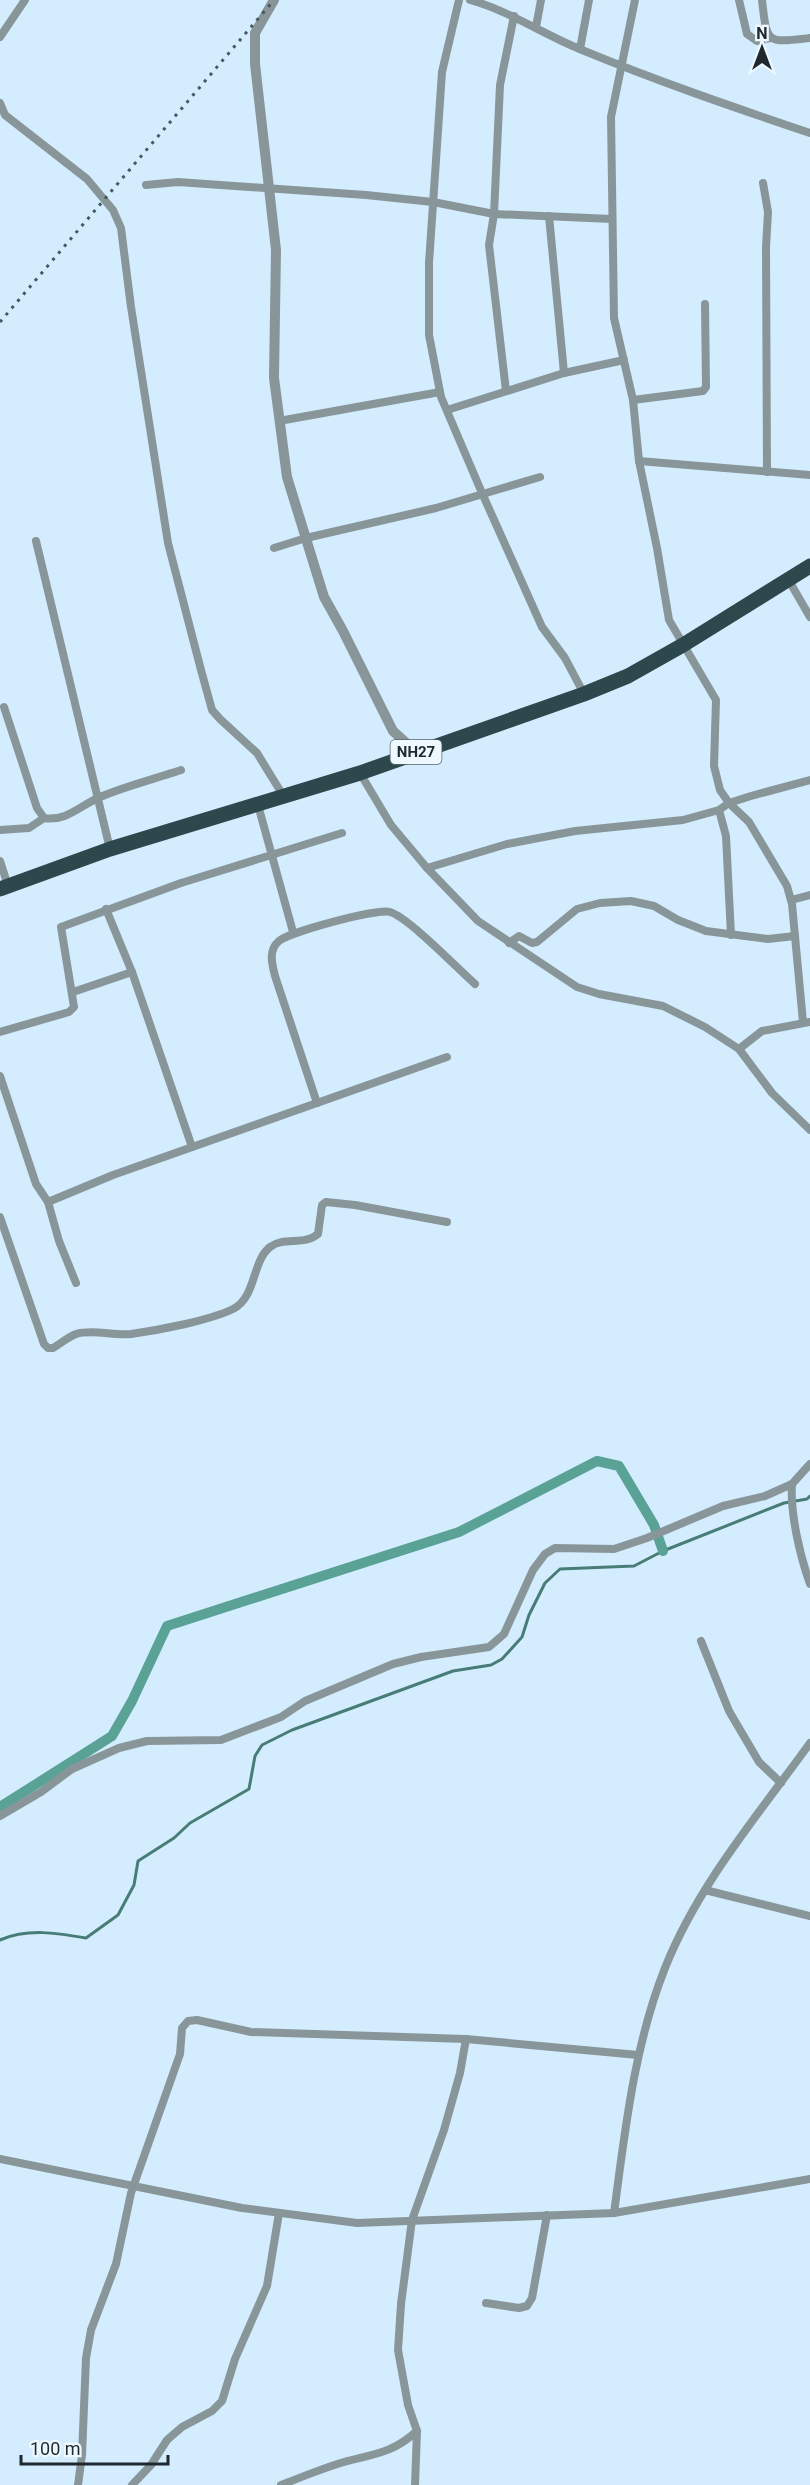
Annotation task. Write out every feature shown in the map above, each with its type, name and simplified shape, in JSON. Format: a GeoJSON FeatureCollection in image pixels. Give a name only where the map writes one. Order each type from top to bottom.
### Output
{"type":"FeatureCollection","features":[{"type":"Feature","properties":{"kind":"highway","name":"NH27"},"geometry":{"type":"LineString","coordinates":[[4,887],[110,849],[360,773],[584,694],[628,676],[683,645],[810,566]]}},
{"type":"Feature","properties":{"kind":"street"},"geometry":{"type":"LineString","coordinates":[[0,37],[25,0]]}},
{"type":"Feature","properties":{"kind":"street"},"geometry":{"type":"LineString","coordinates":[[274,0],[255,33],[255,64],[276,249],[274,378],[287,477],[324,597],[393,731],[416,752]]}},
{"type":"Feature","properties":{"kind":"street"},"geometry":{"type":"LineString","coordinates":[[459,0],[442,72],[429,264],[429,334],[440,392],[482,493],[542,627],[565,658],[584,694]]}},
{"type":"Feature","properties":{"kind":"street"},"geometry":{"type":"LineString","coordinates":[[470,0],[514,16],[580,49],[810,133]]}},
{"type":"Feature","properties":{"kind":"street"},"geometry":{"type":"LineString","coordinates":[[536,27],[542,0]]}},
{"type":"Feature","properties":{"kind":"street"},"geometry":{"type":"LineString","coordinates":[[580,49],[589,0]]}},
{"type":"Feature","properties":{"kind":"street"},"geometry":{"type":"LineString","coordinates":[[635,0],[611,117],[614,318],[633,400],[639,461],[669,620],[716,700],[714,766],[720,790],[729,803],[749,822],[787,886],[791,900],[807,1022],[762,1030],[739,1049]]}},
{"type":"Feature","properties":{"kind":"street"},"geometry":{"type":"LineString","coordinates":[[739,0],[747,34],[752,40],[770,38]]}},
{"type":"Feature","properties":{"kind":"street"},"geometry":{"type":"LineString","coordinates":[[762,0],[766,32],[770,38],[777,42],[810,38]]}},
{"type":"Feature","properties":{"kind":"street"},"geometry":{"type":"LineString","coordinates":[[506,391],[489,245],[494,214],[500,85],[514,16]]}},
{"type":"Feature","properties":{"kind":"street"},"geometry":{"type":"LineString","coordinates":[[0,103],[5,115],[87,179],[113,210],[122,228],[131,307],[168,543],[212,710],[257,753],[284,797]]}},
{"type":"Feature","properties":{"kind":"street"},"geometry":{"type":"LineString","coordinates":[[146,185],[178,183],[269,189],[433,202],[494,214],[612,219]]}},
{"type":"Feature","properties":{"kind":"street"},"geometry":{"type":"LineString","coordinates":[[763,183],[768,212],[766,247],[767,472]]}},
{"type":"Feature","properties":{"kind":"street"},"geometry":{"type":"LineString","coordinates":[[549,216],[564,373]]}},
{"type":"Feature","properties":{"kind":"street"},"geometry":{"type":"LineString","coordinates":[[633,400],[703,391],[706,387],[705,303]]}},
{"type":"Feature","properties":{"kind":"street"},"geometry":{"type":"LineString","coordinates":[[447,410],[564,373],[624,360]]}},
{"type":"Feature","properties":{"kind":"street"},"geometry":{"type":"LineString","coordinates":[[279,421],[440,392]]}},
{"type":"Feature","properties":{"kind":"street"},"geometry":{"type":"LineString","coordinates":[[639,461],[810,475]]}},
{"type":"Feature","properties":{"kind":"street"},"geometry":{"type":"LineString","coordinates":[[274,548],[306,538],[436,508],[540,477]]}},
{"type":"Feature","properties":{"kind":"street"},"geometry":{"type":"LineString","coordinates":[[36,542],[110,849]]}},
{"type":"Feature","properties":{"kind":"street"},"geometry":{"type":"LineString","coordinates":[[788,579],[810,617]]}},
{"type":"Feature","properties":{"kind":"street"},"geometry":{"type":"LineString","coordinates":[[4,707],[38,808],[44,818]]}},
{"type":"Feature","properties":{"kind":"street"},"geometry":{"type":"LineString","coordinates":[[0,830],[29,828],[44,818],[52,819],[68,815],[98,797],[181,770]]}},
{"type":"Feature","properties":{"kind":"street"},"geometry":{"type":"LineString","coordinates":[[360,773],[391,825],[427,868],[478,921],[576,987],[599,994],[663,1006],[705,1027],[739,1049],[772,1093],[810,1130]]}},
{"type":"Feature","properties":{"kind":"street"},"geometry":{"type":"LineString","coordinates":[[427,868],[507,844],[574,831],[683,820],[719,810],[729,803],[810,780]]}},
{"type":"Feature","properties":{"kind":"street"},"geometry":{"type":"LineString","coordinates":[[258,805],[293,932]]}},
{"type":"Feature","properties":{"kind":"street"},"geometry":{"type":"LineString","coordinates":[[719,810],[726,836],[731,935]]}},
{"type":"Feature","properties":{"kind":"street"},"geometry":{"type":"LineString","coordinates":[[0,1032],[69,1012],[75,1007],[61,927],[106,909],[273,853],[342,833]]}},
{"type":"Feature","properties":{"kind":"street"},"geometry":{"type":"LineString","coordinates":[[0,861],[4,887]]}},
{"type":"Feature","properties":{"kind":"street"},"geometry":{"type":"LineString","coordinates":[[791,900],[810,895]]}},
{"type":"Feature","properties":{"kind":"street"},"geometry":{"type":"LineString","coordinates":[[509,943],[519,936],[532,943],[537,942],[577,909],[600,903],[632,901],[654,906],[678,920],[706,931],[768,939],[795,936]]}},
{"type":"Feature","properties":{"kind":"street"},"geometry":{"type":"LineString","coordinates":[[106,909],[132,972],[192,1148]]}},
{"type":"Feature","properties":{"kind":"street"},"geometry":{"type":"LineString","coordinates":[[317,1103],[271,959],[278,941],[293,932],[369,913],[390,911],[413,928],[475,984]]}},
{"type":"Feature","properties":{"kind":"street"},"geometry":{"type":"LineString","coordinates":[[73,992],[132,972]]}},
{"type":"Feature","properties":{"kind":"street"},"geometry":{"type":"LineString","coordinates":[[48,1202],[113,1175],[447,1057]]}},
{"type":"Feature","properties":{"kind":"street"},"geometry":{"type":"LineString","coordinates":[[0,1076],[36,1184],[48,1202],[59,1241],[76,1283]]}},
{"type":"Feature","properties":{"kind":"street"},"geometry":{"type":"LineString","coordinates":[[0,1216],[44,1344],[48,1348],[53,1348],[78,1333],[129,1334],[184,1323],[236,1308],[269,1247],[277,1243],[304,1241],[318,1234],[322,1205],[326,1202],[355,1204],[447,1222]]}},
{"type":"Feature","properties":{"kind":"street"},"geometry":{"type":"LineString","coordinates":[[0,1816],[41,1792],[72,1769],[119,1748],[147,1741],[222,1740],[270,1722],[305,1701],[393,1664],[421,1657],[489,1647],[504,1634],[533,1570],[545,1554],[555,1548],[614,1549],[647,1538],[723,1506],[765,1496],[792,1484],[810,1464]]}},
{"type":"Feature","properties":{"kind":"street"},"geometry":{"type":"LineString","coordinates":[[792,1484],[794,1513],[810,1584]]}},
{"type":"Feature","properties":{"kind":"street"},"geometry":{"type":"LineString","coordinates":[[701,1641],[729,1711],[759,1762],[782,1783]]}},
{"type":"Feature","properties":{"kind":"street"},"geometry":{"type":"LineString","coordinates":[[614,2213],[638,2055],[664,1968],[692,1911],[731,1848],[810,1743]]}},
{"type":"Feature","properties":{"kind":"street"},"geometry":{"type":"LineString","coordinates":[[705,1890],[810,1916]]}},
{"type":"Feature","properties":{"kind":"street"},"geometry":{"type":"LineString","coordinates":[[78,2485],[82,2455],[86,2358],[91,2330],[116,2264],[133,2186],[180,2054],[182,2028],[188,2021],[196,2020],[251,2032],[466,2039],[638,2055]]}},
{"type":"Feature","properties":{"kind":"street"},"geometry":{"type":"LineString","coordinates":[[415,2485],[417,2431],[408,2405],[398,2350],[401,2304],[412,2220],[444,2130],[460,2073],[466,2039]]}},
{"type":"Feature","properties":{"kind":"street"},"geometry":{"type":"LineString","coordinates":[[0,2159],[279,2213],[357,2223],[614,2213],[810,2179]]}},
{"type":"Feature","properties":{"kind":"street"},"geometry":{"type":"LineString","coordinates":[[132,2485],[151,2465],[167,2440],[183,2427],[212,2411],[222,2401],[235,2359],[267,2286],[279,2213]]}},
{"type":"Feature","properties":{"kind":"street"},"geometry":{"type":"LineString","coordinates":[[486,2303],[519,2308],[527,2306],[532,2298],[547,2215]]}},
{"type":"Feature","properties":{"kind":"street"},"geometry":{"type":"LineString","coordinates":[[281,2485],[343,2462],[384,2453],[405,2442],[417,2431]]}},
{"type":"Feature","properties":{"kind":"waterway"},"geometry":{"type":"LineString","coordinates":[[0,1807],[112,1736],[132,1701],[167,1626],[459,1532],[597,1461],[619,1466],[654,1525],[663,1551]]}},
{"type":"Feature","properties":{"kind":"waterway"},"geometry":{"type":"LineString","coordinates":[[0,1940],[32,1933],[53,1933],[86,1938],[118,1915],[134,1885],[138,1861],[174,1838],[190,1823],[249,1789],[255,1756],[262,1745],[292,1730],[453,1671],[491,1665],[502,1659],[522,1637],[529,1615],[545,1583],[560,1569],[634,1566],[663,1551],[784,1503],[807,1499],[810,1496]]}},
{"type":"Feature","properties":{"kind":"railway"},"geometry":{"type":"LineString","coordinates":[[0,322],[274,0]]}}]}
